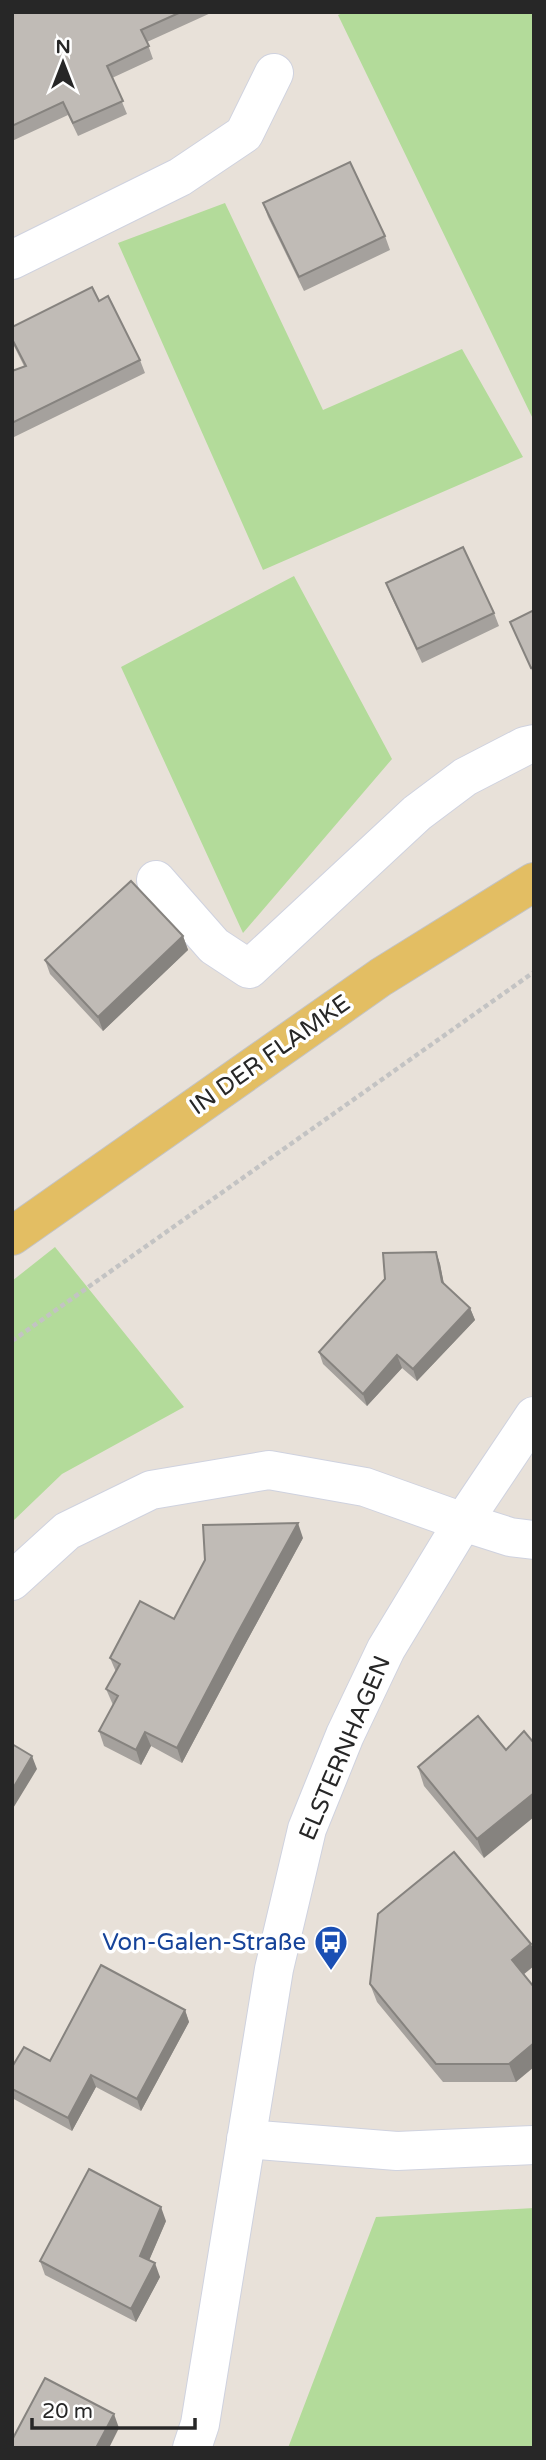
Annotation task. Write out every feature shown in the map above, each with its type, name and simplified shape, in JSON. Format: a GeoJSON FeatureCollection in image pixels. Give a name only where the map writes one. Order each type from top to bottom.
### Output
{"type":"FeatureCollection","features":[{"type":"Feature","properties":{"kind":"main road","name":"IN DER FLAMKE"},"geometry":{"type":"LineString","coordinates":[[12,1236],[381,977],[534,882]]}},
{"type":"Feature","properties":{"kind":"street"},"geometry":{"type":"LineString","coordinates":[[12,260],[180,177],[244,134],[274,74]]}},
{"type":"Feature","properties":{"kind":"street"},"geometry":{"type":"LineString","coordinates":[[156,880],[214,947],[249,969],[416,813],[465,777],[534,744]]}},
{"type":"Feature","properties":{"kind":"street","name":"ELSTERNHAGEN"},"geometry":{"type":"LineString","coordinates":[[192,2448],[200,2424],[274,1969],[307,1829],[345,1735],[386,1649],[463,1522],[534,1416]]}},
{"type":"Feature","properties":{"kind":"street"},"geometry":{"type":"LineString","coordinates":[[12,1581],[67,1531],[150,1490],[269,1470],[365,1487],[510,1537],[534,1540]]}},
{"type":"Feature","properties":{"kind":"street"},"geometry":{"type":"LineString","coordinates":[[246,2139],[397,2151],[534,2145]]}},
{"type":"Feature","properties":{"kind":"path"},"geometry":{"type":"LineString","coordinates":[[12,1341],[534,972]]}},
{"type":"Feature","properties":{"kind":"green space"},"geometry":{"type":"Polygon","coordinates":[[[345,12],[534,12],[534,421],[338,15],[345,12]]]}},
{"type":"Feature","properties":{"kind":"green space"},"geometry":{"type":"Polygon","coordinates":[[[225,203],[323,410],[462,349],[523,457],[263,570],[118,243],[225,203]]]}},
{"type":"Feature","properties":{"kind":"green space"},"geometry":{"type":"Polygon","coordinates":[[[294,576],[392,759],[243,933],[121,667],[294,576]]]}},
{"type":"Feature","properties":{"kind":"green space"},"geometry":{"type":"Polygon","coordinates":[[[55,1247],[184,1407],[62,1474],[12,1522],[12,1281],[55,1247]]]}},
{"type":"Feature","properties":{"kind":"green space"},"geometry":{"type":"Polygon","coordinates":[[[534,2208],[534,2448],[288,2448],[376,2217],[534,2208]]]}},
{"type":"Feature","properties":{"kind":"building"},"geometry":{"type":"Polygon","coordinates":[[[12,12],[181,12],[141,30],[149,46],[107,66],[123,101],[73,123],[63,102],[12,126],[12,12]]]}},
{"type":"Feature","properties":{"kind":"building"},"geometry":{"type":"Polygon","coordinates":[[[350,162],[385,236],[299,277],[263,203],[350,162]]]}},
{"type":"Feature","properties":{"kind":"building"},"geometry":{"type":"Polygon","coordinates":[[[92,287],[99,301],[108,296],[140,360],[12,423],[12,371],[26,366],[12,339],[12,327],[92,287]]]}},
{"type":"Feature","properties":{"kind":"building"},"geometry":{"type":"Polygon","coordinates":[[[463,547],[494,613],[417,649],[386,583],[463,547]]]}},
{"type":"Feature","properties":{"kind":"building"},"geometry":{"type":"Polygon","coordinates":[[[534,610],[534,667],[531,668],[510,622],[534,610]]]}},
{"type":"Feature","properties":{"kind":"building"},"geometry":{"type":"Polygon","coordinates":[[[131,881],[183,936],[98,1017],[45,960],[131,881]]]}},
{"type":"Feature","properties":{"kind":"building"},"geometry":{"type":"Polygon","coordinates":[[[436,1252],[442,1282],[470,1308],[413,1369],[397,1355],[363,1394],[319,1352],[385,1279],[383,1253],[436,1252]]]}},
{"type":"Feature","properties":{"kind":"building"},"geometry":{"type":"Polygon","coordinates":[[[298,1523],[177,1748],[145,1732],[136,1750],[99,1731],[118,1696],[106,1689],[120,1664],[110,1658],[140,1601],[174,1619],[205,1560],[203,1525],[298,1523]]]}},
{"type":"Feature","properties":{"kind":"building"},"geometry":{"type":"Polygon","coordinates":[[[478,1716],[506,1750],[524,1731],[534,1743],[534,1793],[477,1839],[418,1767],[478,1716]]]}},
{"type":"Feature","properties":{"kind":"building"},"geometry":{"type":"Polygon","coordinates":[[[12,1744],[32,1756],[12,1790],[12,1744]]]}},
{"type":"Feature","properties":{"kind":"building"},"geometry":{"type":"Polygon","coordinates":[[[454,1852],[531,1944],[512,1960],[534,1987],[534,2043],[509,2064],[436,2064],[370,1984],[378,1914],[454,1852]]]}},
{"type":"Feature","properties":{"kind":"building"},"geometry":{"type":"Polygon","coordinates":[[[101,1965],[185,2010],[137,2099],[91,2075],[68,2118],[12,2089],[12,2067],[24,2047],[50,2061],[101,1965]]]}},
{"type":"Feature","properties":{"kind":"building"},"geometry":{"type":"Polygon","coordinates":[[[89,2169],[161,2207],[140,2256],[155,2263],[131,2309],[40,2261],[89,2169]]]}},
{"type":"Feature","properties":{"kind":"building"},"geometry":{"type":"Polygon","coordinates":[[[45,2378],[114,2414],[96,2448],[12,2448],[12,2440],[45,2378]]]}},
{"type":"Feature","properties":{"kind":"place","name":"Von-Galen-Straße"},"geometry":{"type":"Point","coordinates":[331,1972]}}]}
